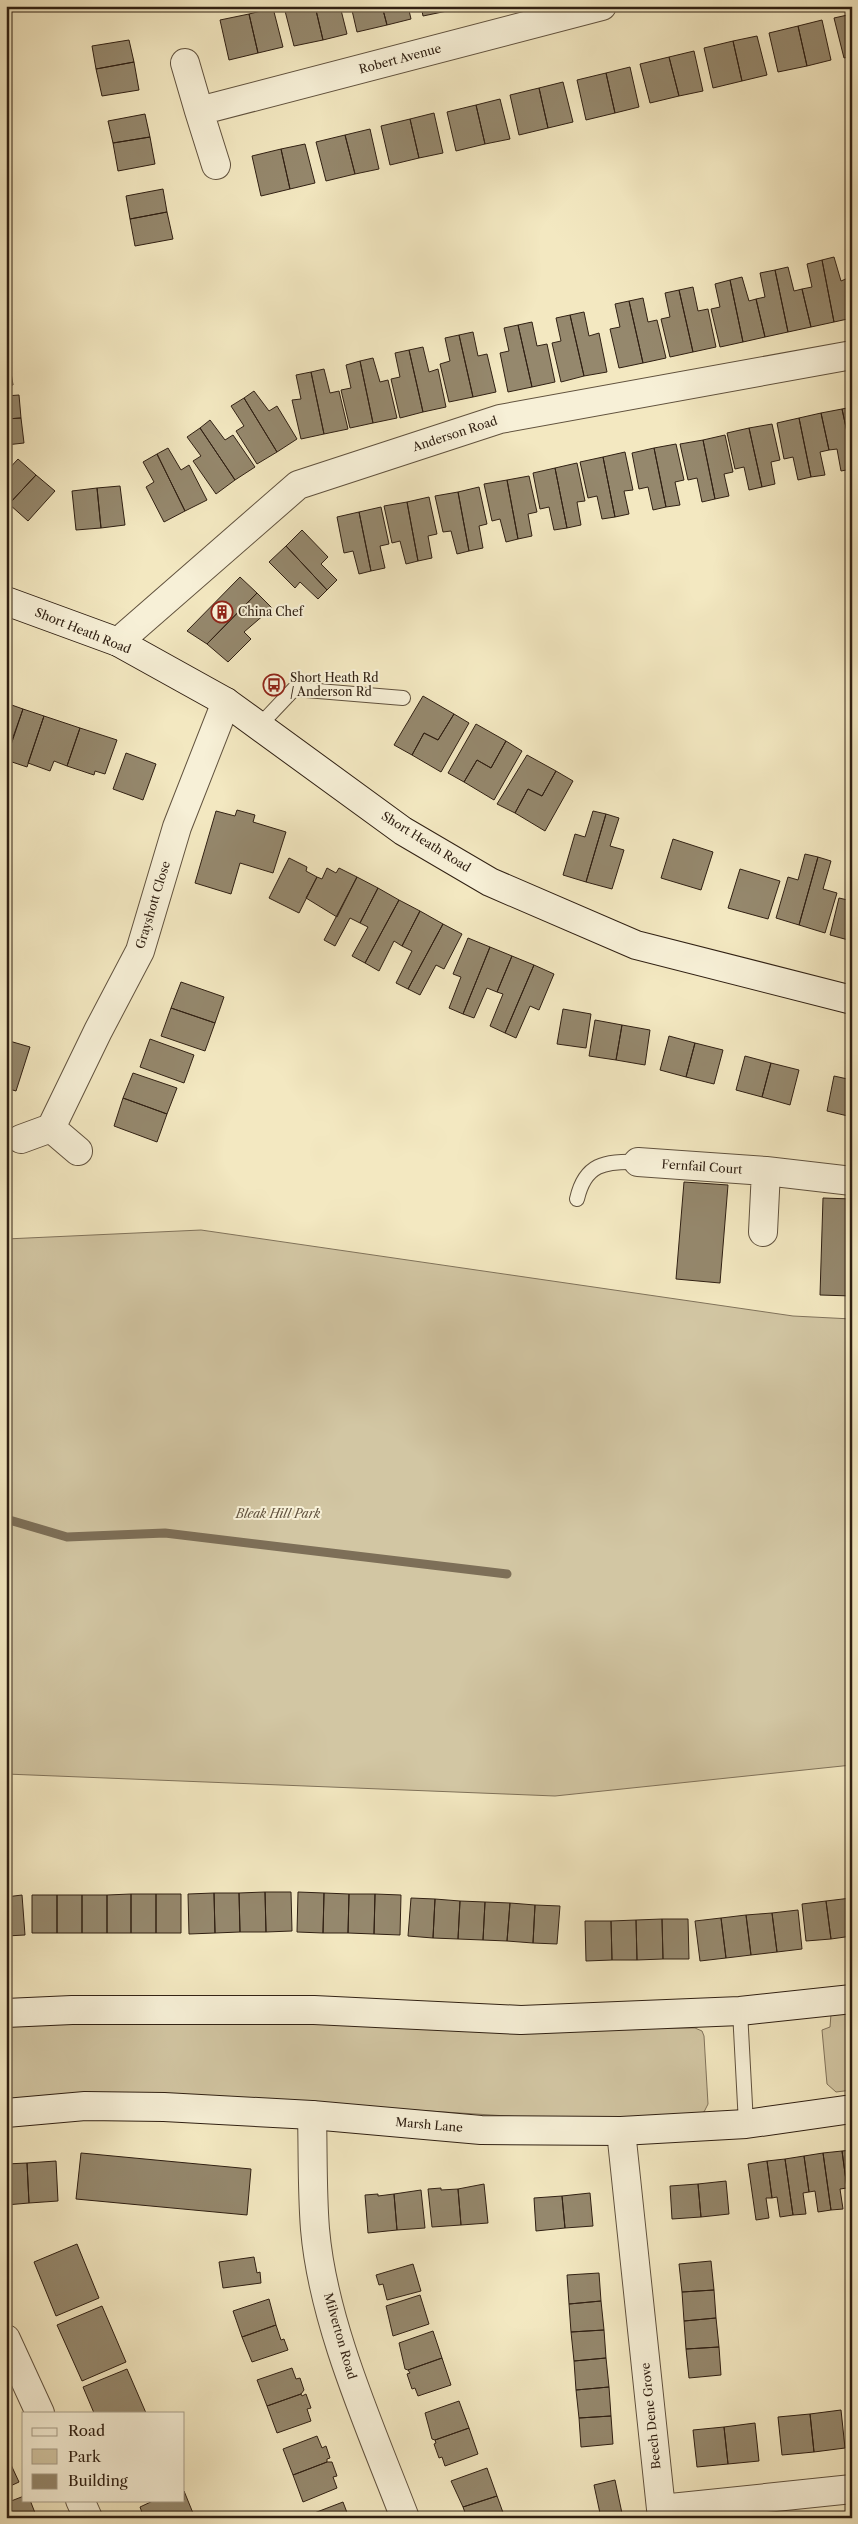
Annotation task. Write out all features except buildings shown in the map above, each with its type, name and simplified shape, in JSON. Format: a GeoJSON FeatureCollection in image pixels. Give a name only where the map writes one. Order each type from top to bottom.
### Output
{"type":"FeatureCollection","features":[{"type":"Feature","properties":{"kind":"street","name":"Robert Avenue"},"geometry":{"type":"LineString","coordinates":[[199,111],[602,6]]}},
{"type":"Feature","properties":{"kind":"street"},"geometry":{"type":"LineString","coordinates":[[185,63],[216,165]]}},
{"type":"Feature","properties":{"kind":"street","name":"Anderson Road"},"geometry":{"type":"LineString","coordinates":[[118,642],[298,485],[500,419],[852,355]]}},
{"type":"Feature","properties":{"kind":"street","name":"Short Heath Road"},"geometry":{"type":"LineString","coordinates":[[6,601],[118,642],[226,702],[403,831],[490,882],[636,945],[852,1000]]}},
{"type":"Feature","properties":{"kind":"street","name":"Grayshott Close"},"geometry":{"type":"LineString","coordinates":[[51,1128],[98,1031],[140,951],[177,827],[226,702]]}},
{"type":"Feature","properties":{"kind":"street"},"geometry":{"type":"LineString","coordinates":[[20,1139],[51,1128],[78,1151]]}},
{"type":"Feature","properties":{"kind":"street","name":"Fernfail Court"},"geometry":{"type":"LineString","coordinates":[[638,1162],[852,1181]]}},
{"type":"Feature","properties":{"kind":"street"},"geometry":{"type":"LineString","coordinates":[[763,1232],[766,1172]]}},
{"type":"Feature","properties":{"kind":"street"},"geometry":{"type":"LineString","coordinates":[[6,2013],[72,2010],[314,2010],[521,2020],[740,2011],[852,1999]]}},
{"type":"Feature","properties":{"kind":"street","name":"Marsh Lane"},"geometry":{"type":"LineString","coordinates":[[6,2113],[84,2106],[164,2107],[312,2115],[482,2130],[621,2131],[746,2124],[852,2109]]}},
{"type":"Feature","properties":{"kind":"street","name":"Milverton Road"},"geometry":{"type":"LineString","coordinates":[[312,2115],[315,2230],[330,2307],[361,2404],[405,2518]]}},
{"type":"Feature","properties":{"kind":"street","name":"Beech Dene Grove"},"geometry":{"type":"LineString","coordinates":[[621,2131],[661,2509],[852,2489]]}},
{"type":"Feature","properties":{"kind":"street"},"geometry":{"type":"LineString","coordinates":[[6,2339],[40,2412]]}},
{"type":"Feature","properties":{"kind":"street"},"geometry":{"type":"LineString","coordinates":[[81,2502],[88,2518]]}},
{"type":"Feature","properties":{"kind":"lane"},"geometry":{"type":"LineString","coordinates":[[259,726],[294,689],[403,698]]}},
{"type":"Feature","properties":{"kind":"lane"},"geometry":{"type":"LineString","coordinates":[[578,1199],[581,1183],[588,1173],[599,1166],[622,1162],[638,1162]]}},
{"type":"Feature","properties":{"kind":"lane"},"geometry":{"type":"LineString","coordinates":[[740,2011],[746,2124]]}},
{"type":"Feature","properties":{"kind":"green space","name":"Bleak Hill Park"},"geometry":{"type":"Polygon","coordinates":[[[201,1230],[793,1316],[852,1319],[852,1765],[555,1796],[6,1774],[6,1239],[201,1230]]]}},
{"type":"Feature","properties":{"kind":"green space"},"geometry":{"type":"Polygon","coordinates":[[[852,2012],[852,2090],[836,2092],[827,2084],[822,2030],[830,2027],[831,2014],[852,2012]]]}},
{"type":"Feature","properties":{"kind":"green space"},"geometry":{"type":"Polygon","coordinates":[[[206,2019],[695,2028],[702,2031],[704,2036],[708,2104],[704,2112],[691,2116],[554,2119],[256,2100],[6,2101],[6,2025],[206,2019]]]}},
{"type":"Feature","properties":{"kind":"waterway"},"geometry":{"type":"LineString","coordinates":[[6,1519],[67,1537],[165,1533],[507,1574]]}},
{"type":"Feature","properties":{"kind":"place","name":"China Chef"},"geometry":{"type":"Point","coordinates":[222,612]}},
{"type":"Feature","properties":{"kind":"place","name":"Short Heath Rd / Anderson Rd"},"geometry":{"type":"Point","coordinates":[274,685]}}]}
